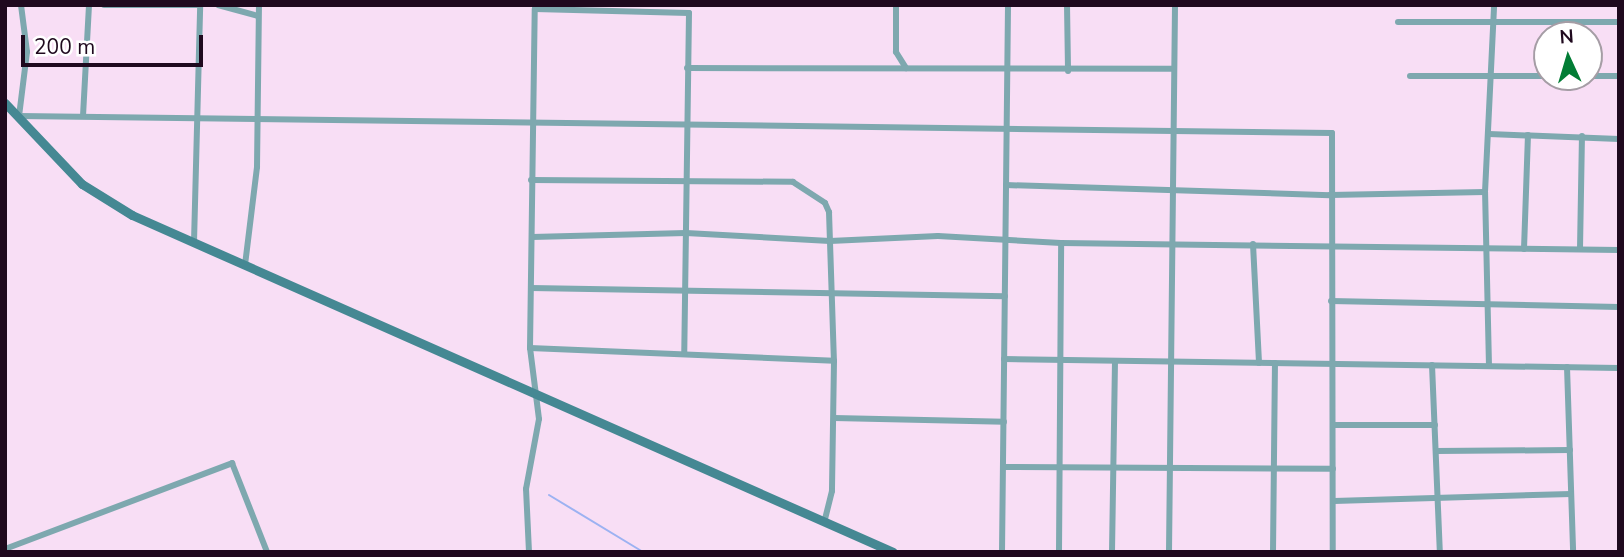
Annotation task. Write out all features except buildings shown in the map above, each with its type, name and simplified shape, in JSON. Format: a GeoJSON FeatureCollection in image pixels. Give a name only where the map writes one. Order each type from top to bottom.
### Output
{"type":"FeatureCollection","features":[{"type":"Feature","properties":{"kind":"street"},"geometry":{"type":"LineString","coordinates":[[19,116],[27,52],[21,5]]}},
{"type":"Feature","properties":{"kind":"street"},"geometry":{"type":"LineString","coordinates":[[83,116],[89,5]]}},
{"type":"Feature","properties":{"kind":"street"},"geometry":{"type":"LineString","coordinates":[[104,5],[199,5],[194,243]]}},
{"type":"Feature","properties":{"kind":"street"},"geometry":{"type":"LineString","coordinates":[[218,5],[258,16]]}},
{"type":"Feature","properties":{"kind":"street"},"geometry":{"type":"LineString","coordinates":[[246,265],[257,116],[259,5]]}},
{"type":"Feature","properties":{"kind":"street"},"geometry":{"type":"LineString","coordinates":[[896,5],[896,52],[906,68]]}},
{"type":"Feature","properties":{"kind":"street"},"geometry":{"type":"LineString","coordinates":[[1002,552],[1008,5]]}},
{"type":"Feature","properties":{"kind":"street"},"geometry":{"type":"LineString","coordinates":[[1067,5],[1068,71]]}},
{"type":"Feature","properties":{"kind":"street"},"geometry":{"type":"LineString","coordinates":[[1169,552],[1173,468],[1175,5]]}},
{"type":"Feature","properties":{"kind":"street"},"geometry":{"type":"LineString","coordinates":[[1489,366],[1485,192],[1494,5]]}},
{"type":"Feature","properties":{"kind":"street"},"geometry":{"type":"LineString","coordinates":[[527,551],[526,489],[539,419],[530,348],[530,122],[535,9],[689,13],[684,353]]}},
{"type":"Feature","properties":{"kind":"street"},"geometry":{"type":"LineString","coordinates":[[1398,22],[1619,22]]}},
{"type":"Feature","properties":{"kind":"street"},"geometry":{"type":"LineString","coordinates":[[687,68],[1007,71],[1174,69]]}},
{"type":"Feature","properties":{"kind":"street"},"geometry":{"type":"LineString","coordinates":[[1410,76],[1533,76]]}},
{"type":"Feature","properties":{"kind":"street"},"geometry":{"type":"LineString","coordinates":[[5,103],[88,188],[194,243],[893,552]]}},
{"type":"Feature","properties":{"kind":"street"},"geometry":{"type":"LineString","coordinates":[[19,116],[257,116],[687,125],[1332,133],[1330,195],[1333,552]]}},
{"type":"Feature","properties":{"kind":"street"},"geometry":{"type":"LineString","coordinates":[[1489,134],[1619,139]]}},
{"type":"Feature","properties":{"kind":"street"},"geometry":{"type":"LineString","coordinates":[[1524,249],[1528,135]]}},
{"type":"Feature","properties":{"kind":"street"},"geometry":{"type":"LineString","coordinates":[[1580,249],[1582,136]]}},
{"type":"Feature","properties":{"kind":"street"},"geometry":{"type":"LineString","coordinates":[[531,180],[793,182],[825,203],[833,293],[834,418],[832,491],[824,523]]}},
{"type":"Feature","properties":{"kind":"street"},"geometry":{"type":"LineString","coordinates":[[1006,185],[1174,188],[1330,195],[1485,192]]}},
{"type":"Feature","properties":{"kind":"street"},"geometry":{"type":"LineString","coordinates":[[531,237],[686,233],[830,241],[1174,241],[1619,250]]}},
{"type":"Feature","properties":{"kind":"street"},"geometry":{"type":"LineString","coordinates":[[1059,552],[1062,360],[1060,243]]}},
{"type":"Feature","properties":{"kind":"street"},"geometry":{"type":"LineString","coordinates":[[1252,244],[1259,363]]}},
{"type":"Feature","properties":{"kind":"street"},"geometry":{"type":"LineString","coordinates":[[531,288],[1005,296]]}},
{"type":"Feature","properties":{"kind":"street"},"geometry":{"type":"LineString","coordinates":[[1331,301],[1487,302],[1619,307]]}},
{"type":"Feature","properties":{"kind":"street"},"geometry":{"type":"LineString","coordinates":[[530,348],[834,361]]}},
{"type":"Feature","properties":{"kind":"street"},"geometry":{"type":"LineString","coordinates":[[1004,359],[1619,368]]}},
{"type":"Feature","properties":{"kind":"street"},"geometry":{"type":"LineString","coordinates":[[1112,552],[1115,361]]}},
{"type":"Feature","properties":{"kind":"street"},"geometry":{"type":"LineString","coordinates":[[1273,552],[1275,363]]}},
{"type":"Feature","properties":{"kind":"street"},"geometry":{"type":"LineString","coordinates":[[1432,365],[1440,552]]}},
{"type":"Feature","properties":{"kind":"street"},"geometry":{"type":"LineString","coordinates":[[1567,367],[1573,552]]}},
{"type":"Feature","properties":{"kind":"street"},"geometry":{"type":"LineString","coordinates":[[834,418],[1004,422]]}},
{"type":"Feature","properties":{"kind":"street"},"geometry":{"type":"LineString","coordinates":[[1333,425],[1435,425]]}},
{"type":"Feature","properties":{"kind":"street"},"geometry":{"type":"LineString","coordinates":[[1436,451],[1570,450]]}},
{"type":"Feature","properties":{"kind":"street"},"geometry":{"type":"LineString","coordinates":[[5,550],[232,463],[267,552]]}},
{"type":"Feature","properties":{"kind":"street"},"geometry":{"type":"LineString","coordinates":[[1003,467],[1333,469]]}},
{"type":"Feature","properties":{"kind":"street"},"geometry":{"type":"LineString","coordinates":[[1334,501],[1439,500],[1571,494]]}},
{"type":"Feature","properties":{"kind":"waterway"},"geometry":{"type":"LineString","coordinates":[[549,495],[643,552]]}}]}
